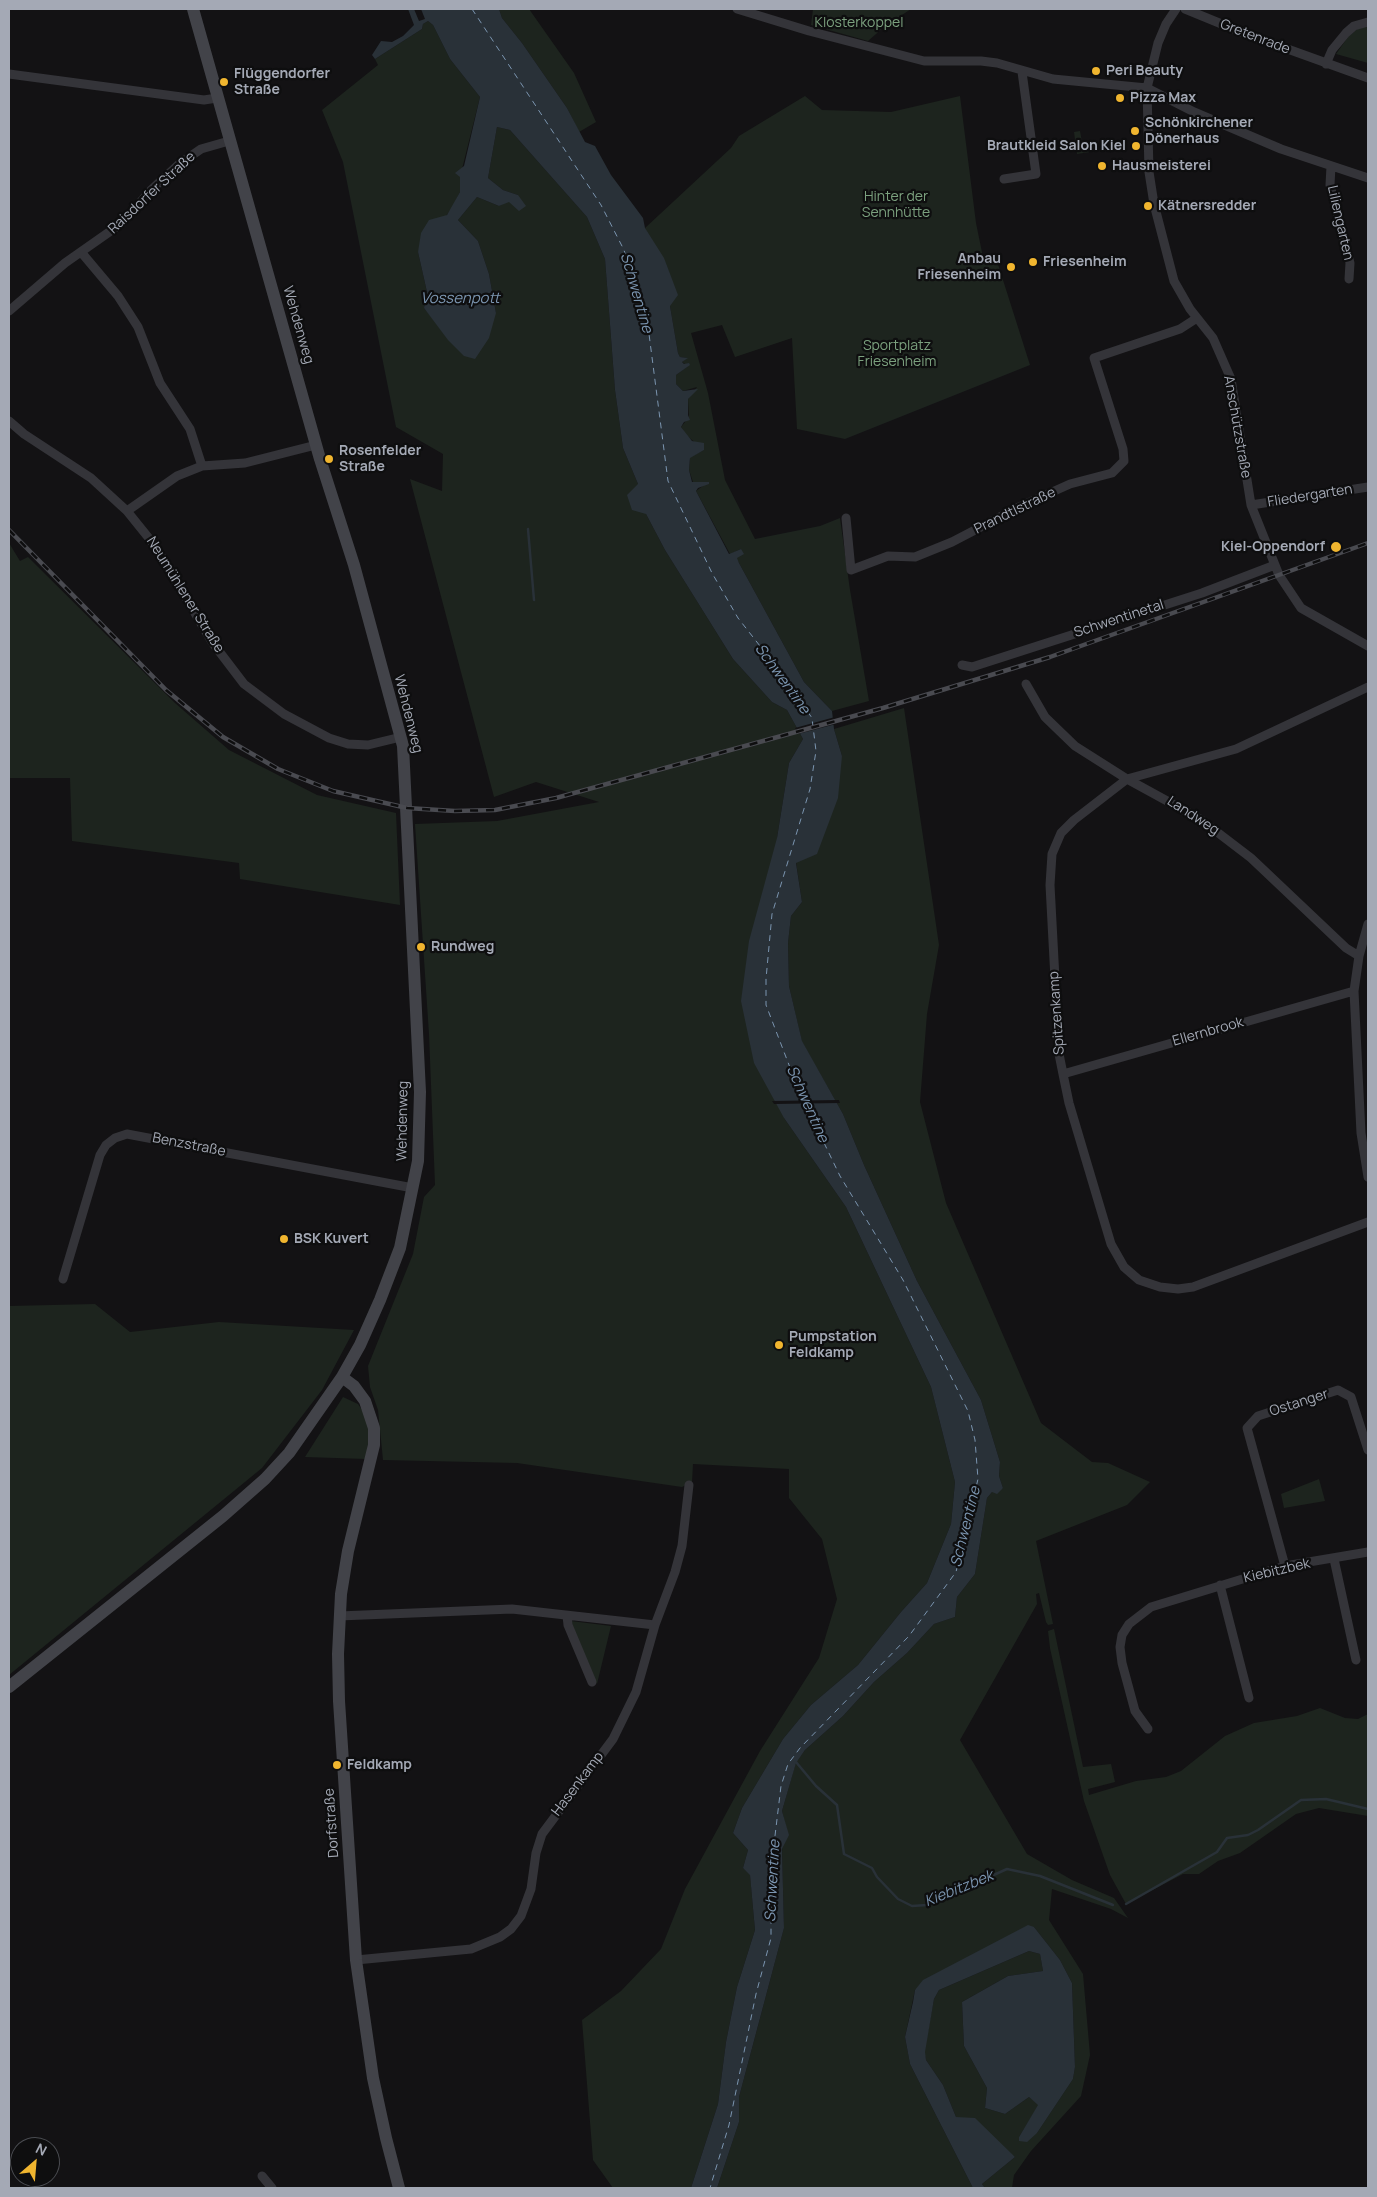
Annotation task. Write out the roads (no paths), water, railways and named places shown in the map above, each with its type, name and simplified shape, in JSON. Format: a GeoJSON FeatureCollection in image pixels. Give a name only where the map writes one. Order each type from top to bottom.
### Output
{"type":"FeatureCollection","features":[{"type":"Feature","properties":{"kind":"main road","name":"Wehdenweg"},"geometry":{"type":"LineString","coordinates":[[9,1687],[223,1516],[265,1479],[289,1453],[342,1377],[360,1345],[380,1300],[400,1248],[418,1161],[420,1092],[407,808],[401,738],[354,565],[316,444],[193,9]]}},
{"type":"Feature","properties":{"kind":"main road","name":"Dorfstraße"},"geometry":{"type":"LineString","coordinates":[[342,1377],[354,1386],[365,1401],[374,1428],[374,1444],[348,1551],[339,1616],[339,1701],[356,1960],[373,2078],[399,2188]]}},
{"type":"Feature","properties":{"kind":"street"},"geometry":{"type":"LineString","coordinates":[[738,9],[924,61],[981,61],[997,63],[1054,80],[1147,88],[1194,112],[1281,149],[1368,178]]}},
{"type":"Feature","properties":{"kind":"street","name":"Anschützstraße"},"geometry":{"type":"LineString","coordinates":[[1176,9],[1158,43],[1147,88],[1149,172],[1154,204],[1174,281],[1197,318],[1213,338],[1231,379],[1252,507],[1276,565],[1292,596],[1301,608],[1368,646]]}},
{"type":"Feature","properties":{"kind":"street","name":"Gretenrade"},"geometry":{"type":"LineString","coordinates":[[1185,9],[1326,64],[1368,78]]}},
{"type":"Feature","properties":{"kind":"street"},"geometry":{"type":"LineString","coordinates":[[1326,64],[1332,50],[1346,33],[1354,26],[1368,22]]}},
{"type":"Feature","properties":{"kind":"street"},"geometry":{"type":"LineString","coordinates":[[1004,179],[1036,174],[1022,72]]}},
{"type":"Feature","properties":{"kind":"street"},"geometry":{"type":"LineString","coordinates":[[9,74],[204,100],[217,98]]}},
{"type":"Feature","properties":{"kind":"street","name":"Raisdorfer Straße"},"geometry":{"type":"LineString","coordinates":[[9,311],[81,252],[122,223],[152,190],[178,166],[202,149],[230,141]]}},
{"type":"Feature","properties":{"kind":"street","name":"Liliengarten"},"geometry":{"type":"LineString","coordinates":[[1331,166],[1330,185],[1350,262],[1349,280]]}},
{"type":"Feature","properties":{"kind":"street"},"geometry":{"type":"LineString","coordinates":[[81,252],[118,296],[138,327],[160,383],[190,429],[202,466]]}},
{"type":"Feature","properties":{"kind":"street","name":"Prandtlstraße"},"geometry":{"type":"LineString","coordinates":[[846,518],[852,570],[888,556],[915,557],[952,542],[1021,506],[1070,484],[1112,473],[1124,461],[1123,449],[1094,358],[1180,329],[1197,318]]}},
{"type":"Feature","properties":{"kind":"street","name":"Neumühlener Straße"},"geometry":{"type":"LineString","coordinates":[[9,421],[24,434],[91,478],[127,511],[156,547],[212,642],[244,684],[284,714],[328,738],[348,744],[368,745],[401,738]]}},
{"type":"Feature","properties":{"kind":"street"},"geometry":{"type":"LineString","coordinates":[[127,511],[177,476],[202,466],[245,463],[316,444]]}},
{"type":"Feature","properties":{"kind":"street","name":"Fliedergarten"},"geometry":{"type":"LineString","coordinates":[[1252,507],[1368,487]]}},
{"type":"Feature","properties":{"kind":"street","name":"Schwentinetal"},"geometry":{"type":"LineString","coordinates":[[962,665],[972,667],[1202,593],[1276,565]]}},
{"type":"Feature","properties":{"kind":"street","name":"Landweg"},"geometry":{"type":"LineString","coordinates":[[1026,684],[1033,700],[1054,726],[1075,746],[1127,779],[1177,805],[1222,836],[1280,885],[1346,948],[1359,956]]}},
{"type":"Feature","properties":{"kind":"street","name":"Spitzenkamp"},"geometry":{"type":"LineString","coordinates":[[1368,687],[1236,749],[1127,779],[1074,820],[1062,833],[1052,854],[1050,885],[1059,1054],[1069,1103],[1111,1244],[1124,1267],[1139,1280],[1178,1289],[1193,1287],[1368,1222]]}},
{"type":"Feature","properties":{"kind":"street"},"geometry":{"type":"LineString","coordinates":[[1368,924],[1359,956],[1354,991],[1361,1133],[1368,1177]]}},
{"type":"Feature","properties":{"kind":"street","name":"Ellernbrook"},"geometry":{"type":"LineString","coordinates":[[1063,1074],[1354,991]]}},
{"type":"Feature","properties":{"kind":"street","name":"Benzstraße"},"geometry":{"type":"LineString","coordinates":[[63,1278],[100,1155],[106,1145],[115,1138],[127,1134],[413,1188]]}},
{"type":"Feature","properties":{"kind":"street","name":"Ostanger"},"geometry":{"type":"LineString","coordinates":[[1285,1566],[1247,1428],[1258,1416],[1338,1390],[1351,1397],[1368,1450]]}},
{"type":"Feature","properties":{"kind":"street","name":"Hasenkamp"},"geometry":{"type":"LineString","coordinates":[[356,1960],[471,1949],[489,1944],[510,1929],[521,1916],[528,1900],[538,1843],[547,1825],[613,1739],[636,1692],[655,1625],[682,1546],[689,1484]]}},
{"type":"Feature","properties":{"kind":"street","name":"Kiebitzbek"},"geometry":{"type":"LineString","coordinates":[[1148,1730],[1136,1711],[1122,1663],[1120,1647],[1122,1635],[1129,1624],[1151,1607],[1220,1585],[1285,1566],[1368,1552]]}},
{"type":"Feature","properties":{"kind":"street"},"geometry":{"type":"LineString","coordinates":[[1334,1558],[1356,1660]]}},
{"type":"Feature","properties":{"kind":"street"},"geometry":{"type":"LineString","coordinates":[[1220,1585],[1249,1698]]}},
{"type":"Feature","properties":{"kind":"street"},"geometry":{"type":"LineString","coordinates":[[339,1616],[512,1610],[655,1625]]}},
{"type":"Feature","properties":{"kind":"street"},"geometry":{"type":"LineString","coordinates":[[567,1616],[568,1625],[592,1682]]}},
{"type":"Feature","properties":{"kind":"street"},"geometry":{"type":"LineString","coordinates":[[262,2176],[272,2188]]}},
{"type":"Feature","properties":{"kind":"water"},"geometry":{"type":"Polygon","coordinates":[[[408,9],[414,9],[419,21],[425,19],[421,9],[499,9],[502,18],[522,43],[567,108],[585,142],[595,146],[611,175],[643,218],[645,228],[664,258],[678,295],[670,306],[678,353],[680,357],[688,358],[682,362],[684,364],[689,363],[690,365],[676,375],[676,384],[683,391],[698,389],[688,399],[688,415],[690,420],[684,422],[681,427],[692,441],[704,443],[704,450],[690,458],[689,470],[692,482],[709,482],[709,484],[698,488],[696,491],[729,554],[741,549],[744,554],[737,558],[739,563],[804,682],[832,711],[834,729],[842,756],[838,798],[817,854],[796,863],[802,902],[791,916],[788,943],[789,986],[802,1041],[843,1114],[917,1281],[981,1400],[1000,1462],[999,1476],[1003,1488],[997,1494],[992,1492],[987,1498],[975,1574],[957,1597],[955,1617],[934,1624],[907,1653],[874,1682],[843,1716],[805,1750],[796,1763],[782,1811],[789,1835],[782,1849],[784,1928],[739,2097],[739,2122],[717,2188],[691,2188],[718,2104],[726,2042],[737,1987],[755,1930],[750,1875],[743,1868],[748,1850],[733,1833],[742,1808],[783,1739],[811,1705],[858,1665],[927,1583],[951,1524],[955,1482],[931,1387],[846,1207],[784,1118],[754,1063],[741,1001],[749,941],[777,838],[789,763],[803,739],[787,710],[772,702],[733,659],[665,550],[646,514],[632,510],[627,495],[638,484],[623,448],[615,390],[605,259],[587,217],[510,130],[497,127],[488,178],[503,190],[518,195],[526,206],[519,211],[509,202],[499,206],[477,197],[458,220],[478,241],[489,274],[496,313],[489,338],[475,359],[464,356],[448,340],[424,308],[427,292],[418,252],[421,233],[429,220],[447,215],[460,192],[460,177],[455,173],[464,166],[480,97],[450,59],[433,25],[428,21],[423,24],[422,29],[375,59],[372,55],[381,41],[392,42],[403,36],[414,25],[408,9]]]}},
{"type":"Feature","properties":{"kind":"water"},"geometry":{"type":"Polygon","coordinates":[[[1028,1925],[1034,1927],[1060,1960],[1072,1983],[1075,2067],[1073,2079],[1037,2133],[1027,2142],[1019,2141],[1019,2137],[1038,2105],[1029,2097],[1005,2114],[985,2108],[987,2088],[964,2046],[962,2002],[1008,1976],[1043,1971],[1040,1954],[1029,1951],[939,1990],[934,1999],[925,2052],[926,2060],[943,2085],[956,2117],[975,2118],[1015,2157],[982,2184],[985,2188],[973,2188],[910,2064],[905,2037],[915,1990],[923,1980],[1028,1925]]]}},
{"type":"Feature","properties":{"kind":"waterway"},"geometry":{"type":"LineString","coordinates":[[528,529],[534,600]]}},
{"type":"Feature","properties":{"kind":"waterway","name":"Kiebitzbek"},"geometry":{"type":"LineString","coordinates":[[794,1763],[796,1762],[816,1786],[837,1805],[844,1854],[872,1868],[877,1877],[898,1899],[912,1906],[927,1905],[1007,1869],[1040,1876],[1113,1905]]}},
{"type":"Feature","properties":{"kind":"waterway","name":"Kiebitzbek"},"geometry":{"type":"LineString","coordinates":[[1126,1904],[1217,1852],[1227,1838],[1248,1835],[1258,1830],[1301,1800],[1326,1799],[1368,1809]]}},
{"type":"Feature","properties":{"kind":"railway"},"geometry":{"type":"LineString","coordinates":[[9,530],[166,690],[223,737],[278,769],[333,791],[407,808],[455,811],[495,810],[556,798],[883,708],[1050,657],[1368,543]]}},
{"type":"Feature","properties":{"kind":"place","name":"Peri Beauty"},"geometry":{"type":"Point","coordinates":[1096,71]}},
{"type":"Feature","properties":{"kind":"place","name":"Flüggendorfer Straße"},"geometry":{"type":"Point","coordinates":[224,82]}},
{"type":"Feature","properties":{"kind":"place","name":"Pizza Max"},"geometry":{"type":"Point","coordinates":[1120,98]}},
{"type":"Feature","properties":{"kind":"place","name":"Schönkirchener Dönerhaus"},"geometry":{"type":"Point","coordinates":[1135,131]}},
{"type":"Feature","properties":{"kind":"place","name":"Brautkleid Salon Kiel"},"geometry":{"type":"Point","coordinates":[1136,146]}},
{"type":"Feature","properties":{"kind":"place","name":"Hausmeisterei"},"geometry":{"type":"Point","coordinates":[1102,166]}},
{"type":"Feature","properties":{"kind":"place","name":"Kätnersredder"},"geometry":{"type":"Point","coordinates":[1148,206]}},
{"type":"Feature","properties":{"kind":"place","name":"Friesenheim"},"geometry":{"type":"Point","coordinates":[1033,262]}},
{"type":"Feature","properties":{"kind":"place","name":"Anbau Friesenheim"},"geometry":{"type":"Point","coordinates":[1011,267]}},
{"type":"Feature","properties":{"kind":"place","name":"Rosenfelder Straße"},"geometry":{"type":"Point","coordinates":[329,459]}},
{"type":"Feature","properties":{"kind":"place","name":"Kiel-Oppendorf"},"geometry":{"type":"Point","coordinates":[1336,547]}},
{"type":"Feature","properties":{"kind":"place","name":"Rundweg"},"geometry":{"type":"Point","coordinates":[421,947]}},
{"type":"Feature","properties":{"kind":"place","name":"BSK Kuvert"},"geometry":{"type":"Point","coordinates":[284,1239]}},
{"type":"Feature","properties":{"kind":"place","name":"Pumpstation Feldkamp"},"geometry":{"type":"Point","coordinates":[779,1345]}},
{"type":"Feature","properties":{"kind":"place","name":"Feldkamp"},"geometry":{"type":"Point","coordinates":[337,1765]}},
{"type":"Feature","properties":{"kind":"park label","name":"Klosterkoppel"},"geometry":{"type":"Point","coordinates":[859,23]}},
{"type":"Feature","properties":{"kind":"park label","name":"Hinter der Sennhütte"},"geometry":{"type":"Point","coordinates":[896,206]}},
{"type":"Feature","properties":{"kind":"park label","name":"Sportplatz Friesenheim"},"geometry":{"type":"Point","coordinates":[897,354]}},
{"type":"Feature","properties":{"kind":"water label","name":"Schwentine"},"geometry":{"type":"Point","coordinates":[636,293]}},
{"type":"Feature","properties":{"kind":"water label","name":"Vossenpott"},"geometry":{"type":"Point","coordinates":[460,299]}},
{"type":"Feature","properties":{"kind":"water label","name":"Schwentine"},"geometry":{"type":"Point","coordinates":[782,679]}},
{"type":"Feature","properties":{"kind":"water label","name":"Schwentine"},"geometry":{"type":"Point","coordinates":[807,1104]}},
{"type":"Feature","properties":{"kind":"water label","name":"Schwentine"},"geometry":{"type":"Point","coordinates":[966,1527]}},
{"type":"Feature","properties":{"kind":"water label","name":"Schwentine"},"geometry":{"type":"Point","coordinates":[773,1881]}}]}
